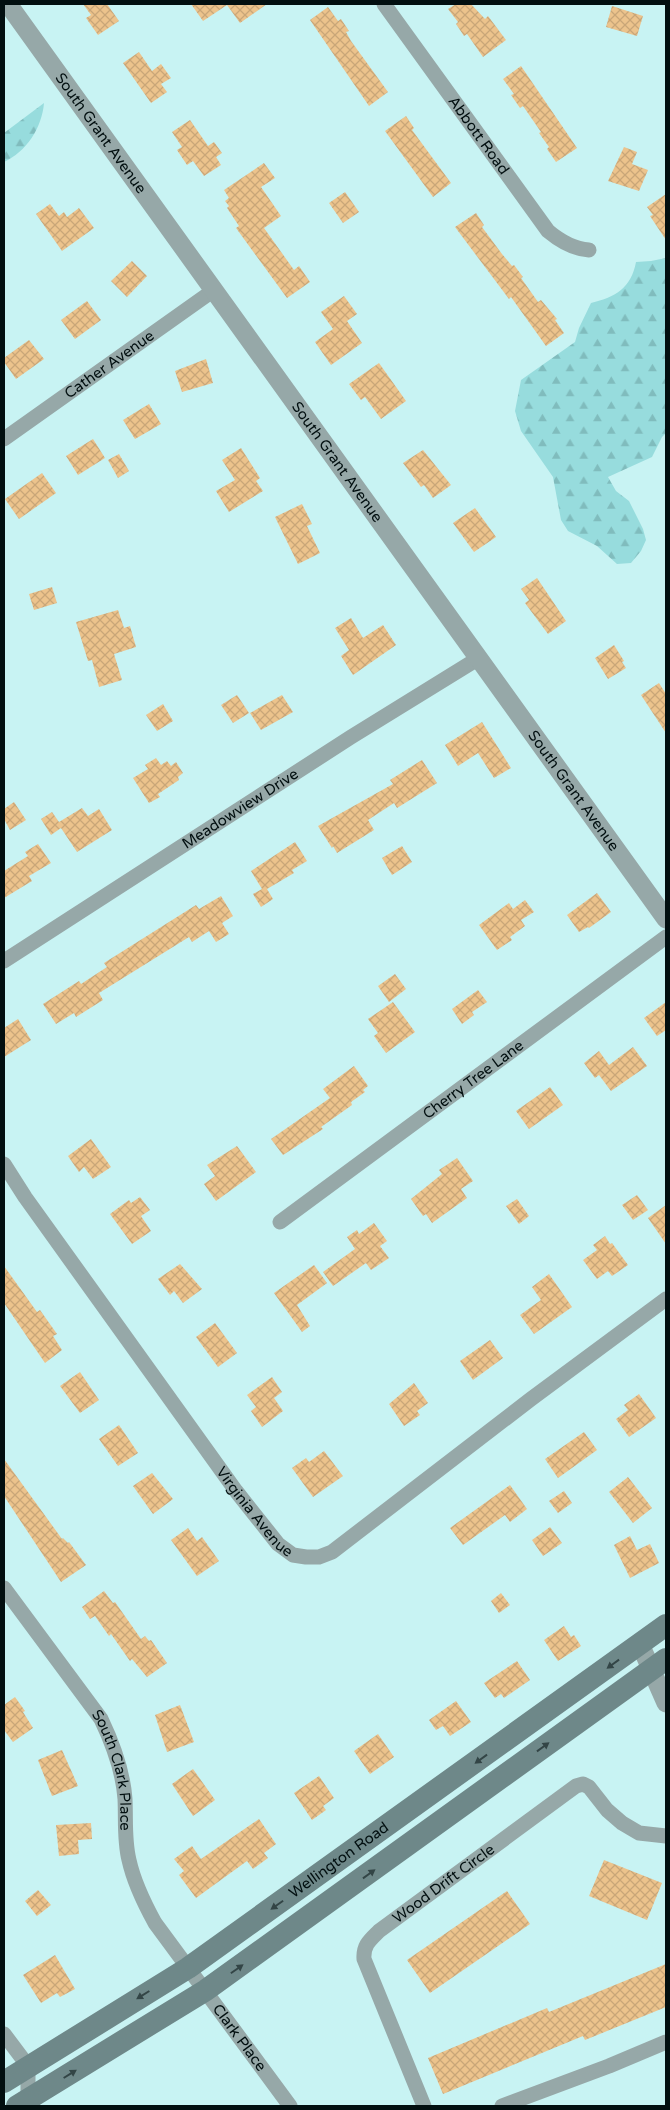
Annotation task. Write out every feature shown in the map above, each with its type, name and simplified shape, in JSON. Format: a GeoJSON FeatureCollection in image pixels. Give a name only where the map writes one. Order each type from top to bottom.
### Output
{"type":"FeatureCollection","features":[{"type":"Feature","properties":{"kind":"main road","name":"Wellington Road"},"geometry":{"type":"LineString","coordinates":[[4,2082],[188,1968],[666,1625]]}},
{"type":"Feature","properties":{"kind":"main road","name":"Wellington Road"},"geometry":{"type":"LineString","coordinates":[[23,2103],[206,1990],[659,1664]]}},
{"type":"Feature","properties":{"kind":"street","name":"South Grant Avenue"},"geometry":{"type":"LineString","coordinates":[[8,4],[666,919]]}},
{"type":"Feature","properties":{"kind":"street","name":"Abbott Road"},"geometry":{"type":"LineString","coordinates":[[384,4],[548,231],[560,241],[571,246],[589,250]]}},
{"type":"Feature","properties":{"kind":"street","name":"Cather Avenue"},"geometry":{"type":"LineString","coordinates":[[4,439],[214,290]]}},
{"type":"Feature","properties":{"kind":"street","name":"Meadowview Drive"},"geometry":{"type":"LineString","coordinates":[[4,961],[351,737],[479,658]]}},
{"type":"Feature","properties":{"kind":"street","name":"Cherry Tree Lane"},"geometry":{"type":"LineString","coordinates":[[280,1222],[666,937]]}},
{"type":"Feature","properties":{"kind":"street","name":"Virginia Avenue"},"geometry":{"type":"LineString","coordinates":[[4,1164],[25,1197],[236,1491],[278,1544],[293,1555],[306,1558],[319,1557],[332,1552],[531,1399],[666,1299]]}},
{"type":"Feature","properties":{"kind":"street","name":"South Clark Place"},"geometry":{"type":"LineString","coordinates":[[4,1588],[101,1719],[110,1738],[122,1779],[128,1859],[136,1885],[155,1923],[188,1968]]}},
{"type":"Feature","properties":{"kind":"street"},"geometry":{"type":"LineString","coordinates":[[640,1644],[659,1664],[666,1704]]}},
{"type":"Feature","properties":{"kind":"street","name":"Wood Drift Circle"},"geometry":{"type":"LineString","coordinates":[[424,2106],[364,1959],[363,1951],[366,1943],[379,1931],[576,1786],[583,1784],[589,1787],[608,1810],[622,1823],[639,1834],[666,1836]]}},
{"type":"Feature","properties":{"kind":"street","name":"Clark Place"},"geometry":{"type":"LineString","coordinates":[[188,1968],[290,2106]]}},
{"type":"Feature","properties":{"kind":"street"},"geometry":{"type":"LineString","coordinates":[[4,2034],[28,2066],[23,2103]]}},
{"type":"Feature","properties":{"kind":"street"},"geometry":{"type":"LineString","coordinates":[[502,2106],[609,2066],[666,2042]]}},
{"type":"Feature","properties":{"kind":"green space"},"geometry":{"type":"Polygon","coordinates":[[[44,103],[40,121],[32,138],[12,158],[4,162],[4,133],[44,103]]]}},
{"type":"Feature","properties":{"kind":"green space"},"geometry":{"type":"Polygon","coordinates":[[[666,258],[666,433],[652,457],[608,477],[616,491],[629,501],[643,529],[646,540],[641,551],[631,563],[617,564],[597,546],[568,531],[561,520],[553,477],[521,431],[515,411],[521,380],[575,342],[579,328],[591,303],[608,298],[621,290],[630,279],[636,262],[666,258]]]}},
{"type":"Feature","properties":{"kind":"building"},"geometry":{"type":"Polygon","coordinates":[[[83,4],[107,4],[119,21],[98,35],[86,18],[91,15],[83,4]]]}},
{"type":"Feature","properties":{"kind":"building"},"geometry":{"type":"Polygon","coordinates":[[[191,4],[267,4],[240,23],[227,5],[203,21],[191,4]]]}},
{"type":"Feature","properties":{"kind":"building"},"geometry":{"type":"Polygon","coordinates":[[[456,4],[471,4],[485,19],[488,16],[506,40],[483,57],[467,34],[464,36],[456,24],[458,22],[448,9],[456,4]]]}},
{"type":"Feature","properties":{"kind":"building"},"geometry":{"type":"Polygon","coordinates":[[[612,6],[643,16],[637,36],[606,27],[612,6]]]}},
{"type":"Feature","properties":{"kind":"building"},"geometry":{"type":"Polygon","coordinates":[[[328,7],[338,21],[341,19],[349,31],[346,32],[351,41],[388,92],[369,106],[310,20],[328,7]]]}},
{"type":"Feature","properties":{"kind":"building"},"geometry":{"type":"Polygon","coordinates":[[[139,52],[152,71],[161,64],[171,78],[161,84],[167,92],[151,103],[123,63],[139,52]]]}},
{"type":"Feature","properties":{"kind":"building"},"geometry":{"type":"Polygon","coordinates":[[[521,66],[577,148],[556,162],[547,149],[549,147],[539,133],[541,132],[523,106],[520,108],[511,95],[514,94],[503,79],[521,66]]]}},
{"type":"Feature","properties":{"kind":"building"},"geometry":{"type":"Polygon","coordinates":[[[406,116],[414,128],[412,130],[451,183],[433,197],[385,131],[406,116]]]}},
{"type":"Feature","properties":{"kind":"building"},"geometry":{"type":"Polygon","coordinates":[[[190,120],[208,146],[214,142],[222,153],[216,157],[221,165],[204,176],[193,161],[187,165],[177,150],[182,147],[172,132],[190,120]]]}},
{"type":"Feature","properties":{"kind":"building"},"geometry":{"type":"Polygon","coordinates":[[[624,147],[637,152],[632,164],[648,170],[639,191],[608,181],[624,147]]]}},
{"type":"Feature","properties":{"kind":"building"},"geometry":{"type":"Polygon","coordinates":[[[264,163],[275,178],[261,187],[281,216],[264,228],[294,270],[299,266],[310,282],[287,298],[236,228],[239,226],[227,208],[229,206],[225,201],[229,198],[224,190],[264,163]]]}},
{"type":"Feature","properties":{"kind":"building"},"geometry":{"type":"Polygon","coordinates":[[[345,192],[359,212],[343,223],[329,203],[345,192]]]}},
{"type":"Feature","properties":{"kind":"building"},"geometry":{"type":"Polygon","coordinates":[[[666,194],[666,240],[650,216],[653,215],[647,207],[666,194]]]}},
{"type":"Feature","properties":{"kind":"building"},"geometry":{"type":"Polygon","coordinates":[[[50,204],[59,216],[64,212],[67,217],[79,208],[94,228],[62,251],[36,214],[50,204]]]}},
{"type":"Feature","properties":{"kind":"building"},"geometry":{"type":"Polygon","coordinates":[[[476,213],[484,225],[482,227],[502,254],[523,277],[521,278],[538,302],[541,300],[557,319],[555,320],[564,333],[546,346],[511,297],[509,299],[455,227],[476,213]]]}},
{"type":"Feature","properties":{"kind":"building"},"geometry":{"type":"Polygon","coordinates":[[[132,261],[147,276],[127,297],[111,281],[132,261]]]}},
{"type":"Feature","properties":{"kind":"building"},"geometry":{"type":"Polygon","coordinates":[[[344,296],[357,314],[347,321],[362,343],[331,365],[315,342],[333,329],[321,312],[344,296]]]}},
{"type":"Feature","properties":{"kind":"building"},"geometry":{"type":"Polygon","coordinates":[[[87,301],[101,320],[75,339],[61,320],[87,301]]]}},
{"type":"Feature","properties":{"kind":"building"},"geometry":{"type":"Polygon","coordinates":[[[29,340],[44,359],[16,379],[4,362],[4,358],[29,340]]]}},
{"type":"Feature","properties":{"kind":"building"},"geometry":{"type":"Polygon","coordinates":[[[206,359],[213,383],[182,392],[175,371],[206,359]]]}},
{"type":"Feature","properties":{"kind":"building"},"geometry":{"type":"Polygon","coordinates":[[[379,363],[406,401],[381,419],[365,397],[361,400],[349,384],[379,363]]]}},
{"type":"Feature","properties":{"kind":"building"},"geometry":{"type":"Polygon","coordinates":[[[149,404],[161,424],[135,439],[123,420],[149,404]]]}},
{"type":"Feature","properties":{"kind":"building"},"geometry":{"type":"Polygon","coordinates":[[[93,439],[105,458],[78,475],[66,456],[93,439]]]}},
{"type":"Feature","properties":{"kind":"building"},"geometry":{"type":"Polygon","coordinates":[[[241,448],[260,478],[256,481],[263,491],[229,512],[216,491],[235,480],[222,460],[241,448]]]}},
{"type":"Feature","properties":{"kind":"building"},"geometry":{"type":"Polygon","coordinates":[[[423,450],[451,485],[433,498],[424,485],[421,487],[403,463],[423,450]]]}},
{"type":"Feature","properties":{"kind":"building"},"geometry":{"type":"Polygon","coordinates":[[[119,454],[129,471],[118,478],[108,460],[119,454]]]}},
{"type":"Feature","properties":{"kind":"building"},"geometry":{"type":"Polygon","coordinates":[[[42,473],[56,493],[19,519],[5,499],[42,473]]]}},
{"type":"Feature","properties":{"kind":"building"},"geometry":{"type":"Polygon","coordinates":[[[302,504],[312,524],[307,526],[320,553],[298,564],[275,517],[302,504]]]}},
{"type":"Feature","properties":{"kind":"building"},"geometry":{"type":"Polygon","coordinates":[[[475,508],[496,537],[474,552],[453,523],[475,508]]]}},
{"type":"Feature","properties":{"kind":"building"},"geometry":{"type":"Polygon","coordinates":[[[537,578],[566,621],[548,634],[525,603],[529,600],[521,589],[537,578]]]}},
{"type":"Feature","properties":{"kind":"building"},"geometry":{"type":"Polygon","coordinates":[[[52,587],[57,603],[34,610],[29,594],[52,587]]]}},
{"type":"Feature","properties":{"kind":"building"},"geometry":{"type":"Polygon","coordinates":[[[118,610],[124,628],[130,626],[136,647],[114,654],[122,680],[99,687],[92,660],[88,661],[76,622],[118,610]]]}},
{"type":"Feature","properties":{"kind":"building"},"geometry":{"type":"Polygon","coordinates":[[[351,618],[363,638],[383,625],[396,645],[353,675],[341,656],[349,650],[335,628],[351,618]]]}},
{"type":"Feature","properties":{"kind":"building"},"geometry":{"type":"Polygon","coordinates":[[[614,645],[626,668],[608,679],[595,658],[614,645]]]}},
{"type":"Feature","properties":{"kind":"building"},"geometry":{"type":"Polygon","coordinates":[[[659,683],[666,694],[666,733],[641,695],[659,683]]]}},
{"type":"Feature","properties":{"kind":"building"},"geometry":{"type":"Polygon","coordinates":[[[237,695],[249,713],[233,723],[221,705],[237,695]]]}},
{"type":"Feature","properties":{"kind":"building"},"geometry":{"type":"Polygon","coordinates":[[[282,695],[293,712],[261,730],[250,713],[282,695]]]}},
{"type":"Feature","properties":{"kind":"building"},"geometry":{"type":"Polygon","coordinates":[[[163,704],[173,721],[157,731],[146,715],[163,704]]]}},
{"type":"Feature","properties":{"kind":"building"},"geometry":{"type":"Polygon","coordinates":[[[482,722],[511,768],[494,778],[478,753],[458,766],[445,745],[482,722]]]}},
{"type":"Feature","properties":{"kind":"building"},"geometry":{"type":"Polygon","coordinates":[[[156,758],[161,765],[167,761],[171,766],[176,762],[183,773],[178,777],[179,780],[158,794],[160,797],[149,803],[133,778],[148,769],[145,765],[156,758]]]}},
{"type":"Feature","properties":{"kind":"building"},"geometry":{"type":"Polygon","coordinates":[[[422,760],[437,783],[397,808],[394,803],[368,820],[374,830],[337,853],[318,826],[393,784],[390,780],[422,760]]]}},
{"type":"Feature","properties":{"kind":"building"},"geometry":{"type":"Polygon","coordinates":[[[14,802],[26,820],[10,830],[4,819],[4,809],[14,802]]]}},
{"type":"Feature","properties":{"kind":"building"},"geometry":{"type":"Polygon","coordinates":[[[82,808],[88,816],[99,809],[112,830],[77,852],[61,828],[51,835],[41,819],[52,812],[59,822],[82,808]]]}},
{"type":"Feature","properties":{"kind":"building"},"geometry":{"type":"Polygon","coordinates":[[[295,842],[307,861],[292,870],[294,873],[267,889],[273,899],[261,907],[253,894],[262,889],[251,871],[295,842]]]}},
{"type":"Feature","properties":{"kind":"building"},"geometry":{"type":"Polygon","coordinates":[[[38,844],[51,863],[29,876],[32,881],[4,898],[4,871],[28,856],[25,852],[38,844]]]}},
{"type":"Feature","properties":{"kind":"building"},"geometry":{"type":"Polygon","coordinates":[[[402,846],[412,862],[392,875],[382,858],[402,846]]]}},
{"type":"Feature","properties":{"kind":"building"},"geometry":{"type":"Polygon","coordinates":[[[597,893],[611,912],[589,928],[579,932],[567,915],[597,893]]]}},
{"type":"Feature","properties":{"kind":"building"},"geometry":{"type":"Polygon","coordinates":[[[221,896],[233,916],[222,923],[229,934],[216,942],[209,931],[192,942],[189,937],[99,993],[103,1000],[76,1017],[74,1013],[56,1024],[43,1004],[79,981],[81,984],[107,967],[104,963],[196,905],[199,909],[221,896]]]}},
{"type":"Feature","properties":{"kind":"building"},"geometry":{"type":"Polygon","coordinates":[[[525,900],[534,912],[521,920],[525,926],[510,937],[512,940],[497,950],[479,925],[509,903],[513,909],[525,900]]]}},
{"type":"Feature","properties":{"kind":"building"},"geometry":{"type":"Polygon","coordinates":[[[395,974],[406,989],[389,1002],[378,986],[395,974]]]}},
{"type":"Feature","properties":{"kind":"building"},"geometry":{"type":"Polygon","coordinates":[[[478,990],[487,1002],[472,1012],[474,1015],[462,1024],[452,1009],[478,990]]]}},
{"type":"Feature","properties":{"kind":"building"},"geometry":{"type":"Polygon","coordinates":[[[393,1002],[415,1032],[386,1053],[374,1036],[378,1033],[368,1019],[393,1002]]]}},
{"type":"Feature","properties":{"kind":"building"},"geometry":{"type":"Polygon","coordinates":[[[666,1002],[666,1030],[657,1036],[644,1018],[666,1002]]]}},
{"type":"Feature","properties":{"kind":"building"},"geometry":{"type":"Polygon","coordinates":[[[18,1019],[31,1040],[4,1057],[4,1028],[18,1019]]]}},
{"type":"Feature","properties":{"kind":"building"},"geometry":{"type":"Polygon","coordinates":[[[633,1047],[647,1066],[611,1091],[599,1075],[595,1078],[584,1063],[599,1051],[609,1065],[633,1047]]]}},
{"type":"Feature","properties":{"kind":"building"},"geometry":{"type":"Polygon","coordinates":[[[354,1066],[368,1086],[363,1090],[365,1092],[351,1102],[352,1105],[321,1127],[323,1129],[283,1155],[271,1139],[330,1098],[323,1089],[354,1066]]]}},
{"type":"Feature","properties":{"kind":"building"},"geometry":{"type":"Polygon","coordinates":[[[550,1087],[563,1105],[529,1129],[516,1111],[550,1087]]]}},
{"type":"Feature","properties":{"kind":"building"},"geometry":{"type":"Polygon","coordinates":[[[91,1139],[111,1167],[93,1179],[84,1167],[79,1172],[68,1156],[91,1139]]]}},
{"type":"Feature","properties":{"kind":"building"},"geometry":{"type":"Polygon","coordinates":[[[237,1146],[256,1172],[216,1201],[204,1184],[215,1176],[207,1165],[237,1146]]]}},
{"type":"Feature","properties":{"kind":"building"},"geometry":{"type":"Polygon","coordinates":[[[457,1158],[473,1181],[461,1189],[467,1198],[432,1223],[426,1214],[423,1216],[411,1199],[442,1174],[439,1170],[457,1158]]]}},
{"type":"Feature","properties":{"kind":"building"},"geometry":{"type":"Polygon","coordinates":[[[637,1195],[648,1210],[633,1220],[622,1205],[637,1195]]]}},
{"type":"Feature","properties":{"kind":"building"},"geometry":{"type":"Polygon","coordinates":[[[140,1197],[150,1210],[141,1216],[151,1231],[132,1244],[110,1214],[129,1200],[131,1203],[140,1197]]]}},
{"type":"Feature","properties":{"kind":"building"},"geometry":{"type":"Polygon","coordinates":[[[517,1199],[529,1216],[519,1224],[506,1206],[517,1199]]]}},
{"type":"Feature","properties":{"kind":"building"},"geometry":{"type":"Polygon","coordinates":[[[666,1205],[666,1244],[648,1218],[666,1205]]]}},
{"type":"Feature","properties":{"kind":"building"},"geometry":{"type":"Polygon","coordinates":[[[374,1223],[387,1241],[380,1246],[389,1258],[371,1270],[366,1263],[333,1286],[323,1272],[355,1249],[347,1237],[357,1230],[359,1234],[374,1223]]]}},
{"type":"Feature","properties":{"kind":"building"},"geometry":{"type":"Polygon","coordinates":[[[605,1236],[628,1265],[612,1276],[608,1271],[597,1279],[583,1260],[597,1250],[593,1245],[605,1236]]]}},
{"type":"Feature","properties":{"kind":"building"},"geometry":{"type":"Polygon","coordinates":[[[180,1264],[202,1289],[183,1303],[174,1291],[170,1295],[158,1279],[180,1264]]]}},
{"type":"Feature","properties":{"kind":"building"},"geometry":{"type":"Polygon","coordinates":[[[314,1265],[327,1283],[297,1305],[310,1326],[302,1332],[274,1293],[314,1265]]]}},
{"type":"Feature","properties":{"kind":"building"},"geometry":{"type":"Polygon","coordinates":[[[4,1266],[37,1312],[40,1310],[57,1334],[53,1336],[62,1350],[45,1363],[4,1303],[4,1266]]]}},
{"type":"Feature","properties":{"kind":"building"},"geometry":{"type":"Polygon","coordinates":[[[549,1274],[572,1307],[534,1334],[520,1315],[541,1300],[532,1287],[549,1274]]]}},
{"type":"Feature","properties":{"kind":"building"},"geometry":{"type":"Polygon","coordinates":[[[215,1323],[237,1353],[218,1367],[196,1337],[215,1323]]]}},
{"type":"Feature","properties":{"kind":"building"},"geometry":{"type":"Polygon","coordinates":[[[490,1340],[503,1358],[473,1380],[460,1361],[490,1340]]]}},
{"type":"Feature","properties":{"kind":"building"},"geometry":{"type":"Polygon","coordinates":[[[80,1372],[99,1400],[80,1413],[60,1386],[80,1372]]]}},
{"type":"Feature","properties":{"kind":"building"},"geometry":{"type":"Polygon","coordinates":[[[272,1377],[282,1392],[274,1398],[283,1411],[262,1427],[251,1411],[256,1407],[247,1395],[272,1377]]]}},
{"type":"Feature","properties":{"kind":"building"},"geometry":{"type":"Polygon","coordinates":[[[414,1383],[428,1403],[417,1411],[420,1415],[404,1426],[389,1404],[414,1383]]]}},
{"type":"Feature","properties":{"kind":"building"},"geometry":{"type":"Polygon","coordinates":[[[639,1394],[656,1418],[629,1437],[616,1419],[628,1410],[624,1405],[639,1394]]]}},
{"type":"Feature","properties":{"kind":"building"},"geometry":{"type":"Polygon","coordinates":[[[119,1425],[138,1453],[118,1466],[99,1439],[119,1425]]]}},
{"type":"Feature","properties":{"kind":"building"},"geometry":{"type":"Polygon","coordinates":[[[584,1432],[597,1450],[558,1478],[545,1459],[584,1432]]]}},
{"type":"Feature","properties":{"kind":"building"},"geometry":{"type":"Polygon","coordinates":[[[324,1451],[343,1476],[313,1497],[292,1468],[306,1458],[309,1462],[324,1451]]]}},
{"type":"Feature","properties":{"kind":"building"},"geometry":{"type":"Polygon","coordinates":[[[4,1459],[62,1539],[69,1542],[86,1565],[61,1582],[4,1496],[4,1459]]]}},
{"type":"Feature","properties":{"kind":"building"},"geometry":{"type":"Polygon","coordinates":[[[152,1473],[173,1499],[153,1514],[133,1486],[152,1473]]]}},
{"type":"Feature","properties":{"kind":"building"},"geometry":{"type":"Polygon","coordinates":[[[628,1477],[652,1508],[633,1523],[609,1492],[628,1477]]]}},
{"type":"Feature","properties":{"kind":"building"},"geometry":{"type":"Polygon","coordinates":[[[510,1485],[527,1509],[510,1522],[505,1515],[463,1545],[450,1528],[510,1485]]]}},
{"type":"Feature","properties":{"kind":"building"},"geometry":{"type":"Polygon","coordinates":[[[564,1491],[572,1503],[558,1513],[549,1501],[564,1491]]]}},
{"type":"Feature","properties":{"kind":"building"},"geometry":{"type":"Polygon","coordinates":[[[550,1527],[562,1543],[543,1556],[532,1540],[550,1527]]]}},
{"type":"Feature","properties":{"kind":"building"},"geometry":{"type":"Polygon","coordinates":[[[188,1528],[197,1541],[202,1537],[219,1561],[197,1576],[171,1540],[188,1528]]]}},
{"type":"Feature","properties":{"kind":"building"},"geometry":{"type":"Polygon","coordinates":[[[630,1536],[637,1550],[650,1544],[659,1563],[630,1578],[614,1545],[630,1536]]]}},
{"type":"Feature","properties":{"kind":"building"},"geometry":{"type":"Polygon","coordinates":[[[104,1591],[113,1603],[115,1602],[141,1639],[145,1636],[149,1641],[151,1640],[167,1663],[147,1677],[132,1659],[130,1661],[111,1634],[109,1636],[95,1616],[90,1619],[82,1607],[104,1591]]]}},
{"type":"Feature","properties":{"kind":"building"},"geometry":{"type":"Polygon","coordinates":[[[501,1593],[510,1605],[499,1613],[491,1601],[501,1593]]]}},
{"type":"Feature","properties":{"kind":"building"},"geometry":{"type":"Polygon","coordinates":[[[564,1626],[571,1637],[574,1635],[581,1646],[558,1661],[544,1640],[564,1626]]]}},
{"type":"Feature","properties":{"kind":"building"},"geometry":{"type":"Polygon","coordinates":[[[517,1661],[530,1680],[504,1698],[501,1694],[495,1698],[484,1683],[517,1661]]]}},
{"type":"Feature","properties":{"kind":"building"},"geometry":{"type":"Polygon","coordinates":[[[15,1697],[25,1711],[23,1712],[33,1728],[13,1742],[4,1730],[4,1705],[15,1697]]]}},
{"type":"Feature","properties":{"kind":"building"},"geometry":{"type":"Polygon","coordinates":[[[456,1701],[471,1722],[450,1736],[443,1726],[436,1730],[429,1720],[456,1701]]]}},
{"type":"Feature","properties":{"kind":"building"},"geometry":{"type":"Polygon","coordinates":[[[180,1705],[194,1742],[167,1752],[155,1715],[180,1705]]]}},
{"type":"Feature","properties":{"kind":"building"},"geometry":{"type":"Polygon","coordinates":[[[378,1734],[394,1757],[370,1774],[354,1751],[378,1734]]]}},
{"type":"Feature","properties":{"kind":"building"},"geometry":{"type":"Polygon","coordinates":[[[62,1750],[78,1786],[52,1796],[38,1760],[62,1750]]]}},
{"type":"Feature","properties":{"kind":"building"},"geometry":{"type":"Polygon","coordinates":[[[193,1769],[215,1800],[193,1816],[172,1784],[193,1769]]]}},
{"type":"Feature","properties":{"kind":"building"},"geometry":{"type":"Polygon","coordinates":[[[319,1776],[334,1798],[323,1806],[326,1810],[312,1820],[294,1793],[319,1776]]]}},
{"type":"Feature","properties":{"kind":"building"},"geometry":{"type":"Polygon","coordinates":[[[259,1819],[276,1844],[264,1853],[268,1858],[253,1869],[247,1861],[196,1898],[179,1875],[184,1871],[174,1859],[192,1846],[201,1859],[259,1819]]]}},
{"type":"Feature","properties":{"kind":"building"},"geometry":{"type":"Polygon","coordinates":[[[91,1823],[92,1839],[78,1840],[79,1854],[59,1856],[56,1825],[91,1823]]]}},
{"type":"Feature","properties":{"kind":"building"},"geometry":{"type":"Polygon","coordinates":[[[604,1860],[662,1883],[647,1920],[589,1896],[604,1860]]]}},
{"type":"Feature","properties":{"kind":"building"},"geometry":{"type":"Polygon","coordinates":[[[38,1890],[51,1905],[37,1916],[25,1901],[38,1890]]]}},
{"type":"Feature","properties":{"kind":"building"},"geometry":{"type":"Polygon","coordinates":[[[507,1891],[530,1924],[430,1993],[407,1960],[507,1891]]]}},
{"type":"Feature","properties":{"kind":"building"},"geometry":{"type":"Polygon","coordinates":[[[55,1955],[75,1989],[60,1997],[57,1993],[41,2003],[23,1975],[55,1955]]]}},
{"type":"Feature","properties":{"kind":"building"},"geometry":{"type":"Polygon","coordinates":[[[666,1964],[666,2007],[585,2040],[583,2036],[443,2094],[428,2058],[547,2008],[549,2012],[666,1964]]]}}]}
